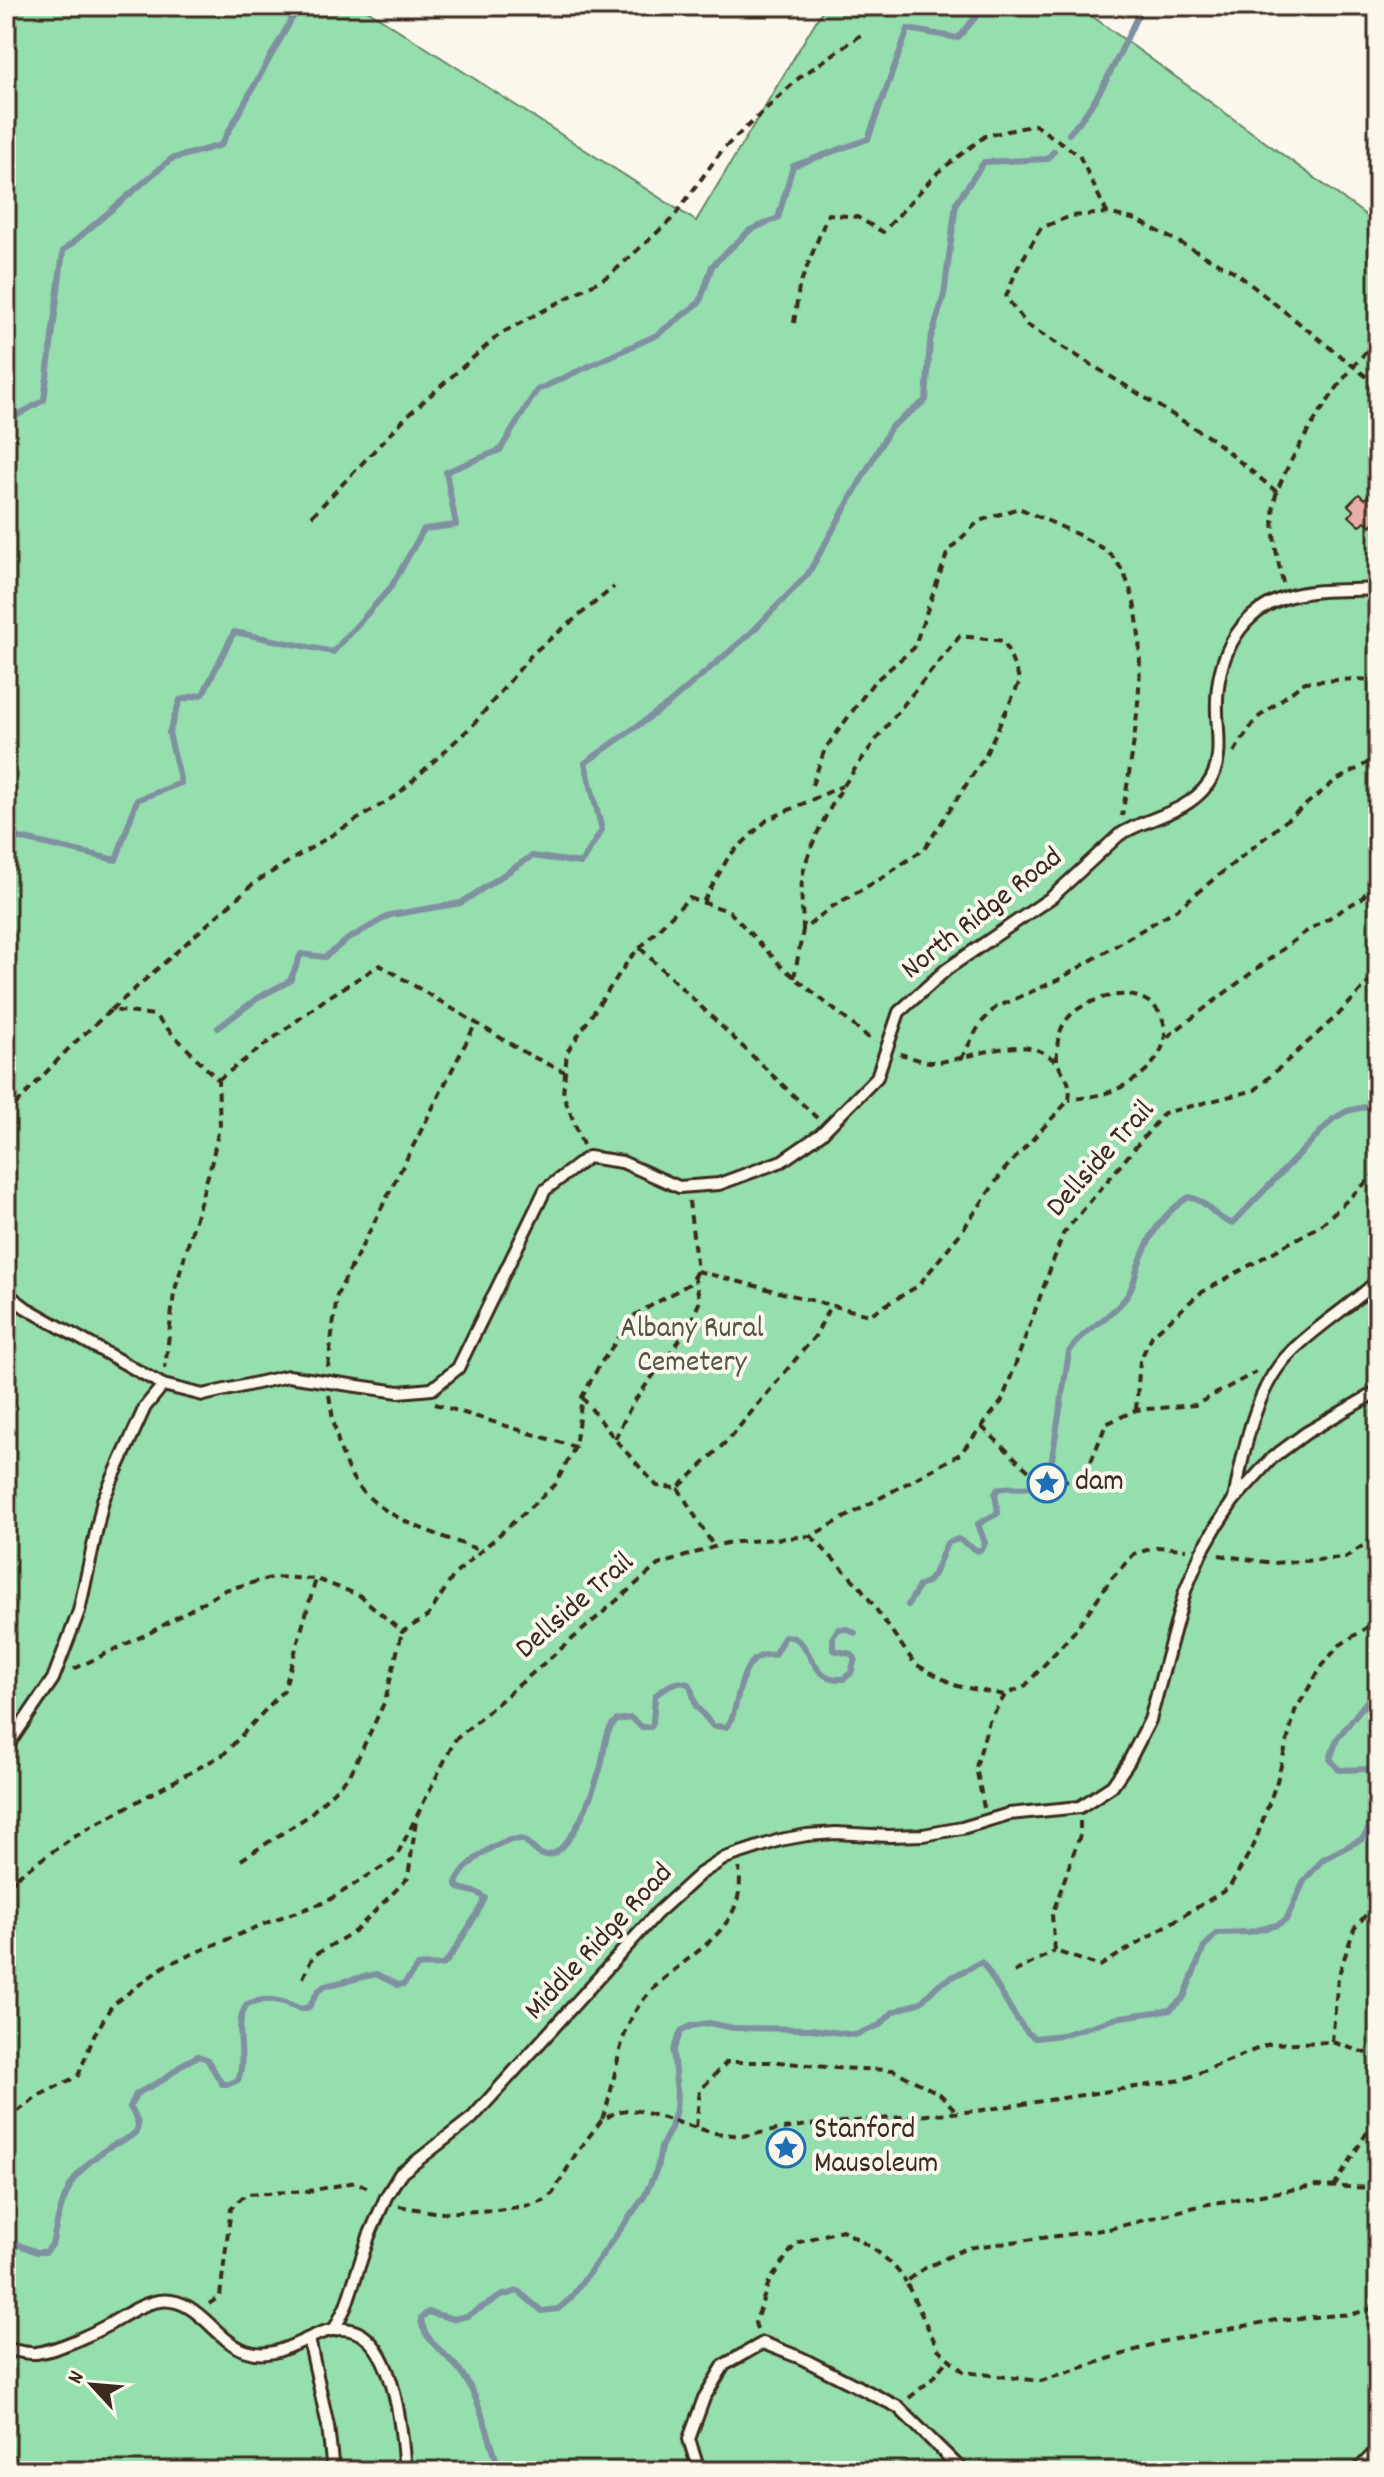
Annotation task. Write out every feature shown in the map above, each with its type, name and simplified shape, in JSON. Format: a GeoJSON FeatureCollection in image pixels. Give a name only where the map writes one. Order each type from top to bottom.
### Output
{"type":"FeatureCollection","features":[{"type":"Feature","properties":{"kind":"lane"},"geometry":{"type":"LineString","coordinates":[[1216,764],[1216,688],[1227,647],[1247,621],[1261,609],[1286,597],[1336,590],[1378,589]]}},
{"type":"Feature","properties":{"kind":"lane","name":"North Ridge Road"},"geometry":{"type":"LineString","coordinates":[[588,1157],[622,1162],[679,1187],[719,1184],[782,1161],[827,1128],[877,1077],[899,1012],[947,969],[1052,897],[1119,835],[1131,827],[1171,814],[1193,799],[1208,784],[1216,764]]}},
{"type":"Feature","properties":{"kind":"lane"},"geometry":{"type":"LineString","coordinates":[[6,1293],[26,1308],[163,1385],[203,1395],[288,1376],[399,1392],[432,1389],[458,1368],[545,1190],[588,1157]]}},
{"type":"Feature","properties":{"kind":"lane","name":"Middle Ridge Road"},"geometry":{"type":"LineString","coordinates":[[1233,1501],[1245,1445],[1268,1387],[1281,1365],[1299,1345],[1378,1280]]}},
{"type":"Feature","properties":{"kind":"lane"},"geometry":{"type":"LineString","coordinates":[[6,1748],[53,1679],[79,1611],[103,1500],[145,1407],[163,1385]]}},
{"type":"Feature","properties":{"kind":"lane","name":"Middle Ridge Road"},"geometry":{"type":"LineString","coordinates":[[334,2330],[346,2306],[369,2236],[400,2174],[472,2118],[671,1899],[714,1864],[737,1853],[807,1835],[923,1835],[1009,1814],[1080,1807],[1112,1786],[1141,1741],[1155,1705],[1185,1591],[1201,1553],[1233,1501],[1272,1458],[1306,1433],[1378,1391]]}},
{"type":"Feature","properties":{"kind":"lane"},"geometry":{"type":"LineString","coordinates":[[6,2349],[35,2353],[84,2337],[142,2306],[161,2301],[183,2304],[198,2313],[226,2341],[258,2354],[276,2351],[334,2330],[357,2333],[375,2348],[391,2380],[399,2412],[405,2471]]}},
{"type":"Feature","properties":{"kind":"lane"},"geometry":{"type":"LineString","coordinates":[[309,2339],[328,2426],[333,2471]]}},
{"type":"Feature","properties":{"kind":"lane"},"geometry":{"type":"LineString","coordinates":[[699,2471],[689,2439],[704,2398],[724,2365],[763,2343],[801,2358],[898,2407],[963,2471]]}},
{"type":"Feature","properties":{"kind":"lane"},"geometry":{"type":"LineString","coordinates":[[1357,2471],[1378,2449]]}},
{"type":"Feature","properties":{"kind":"path"},"geometry":{"type":"LineString","coordinates":[[312,516],[408,415],[500,334],[610,275],[673,218],[723,149],[799,78],[861,35]]}},
{"type":"Feature","properties":{"kind":"path"},"geometry":{"type":"LineString","coordinates":[[794,323],[799,287],[828,214],[857,217],[883,232],[938,172],[985,136],[1035,125],[1079,155],[1107,213]]}},
{"type":"Feature","properties":{"kind":"path"},"geometry":{"type":"LineString","coordinates":[[1277,492],[1212,439],[1027,325],[1006,297],[1017,269],[1041,228],[1071,216],[1107,213],[1137,220],[1235,272],[1378,386]]}},
{"type":"Feature","properties":{"kind":"path"},"geometry":{"type":"LineString","coordinates":[[1286,597],[1274,538],[1277,492],[1307,433],[1351,367],[1378,341]]}},
{"type":"Feature","properties":{"kind":"path"},"geometry":{"type":"LineString","coordinates":[[812,785],[825,749],[873,683],[914,648],[948,551],[979,521],[1019,508],[1110,554],[1133,589],[1139,641],[1137,721],[1119,835]]}},
{"type":"Feature","properties":{"kind":"path"},"geometry":{"type":"LineString","coordinates":[[6,1115],[71,1046],[254,883],[397,795],[473,725],[533,653],[614,587]]}},
{"type":"Feature","properties":{"kind":"path"},"geometry":{"type":"LineString","coordinates":[[794,978],[803,930],[803,871],[822,823],[844,785],[960,636],[1004,641],[1020,681],[985,756],[925,848],[882,878],[830,908],[803,930]]}},
{"type":"Feature","properties":{"kind":"path"},"geometry":{"type":"LineString","coordinates":[[1216,764],[1228,761],[1256,719],[1305,682],[1378,680]]}},
{"type":"Feature","properties":{"kind":"path"},"geometry":{"type":"LineString","coordinates":[[961,1059],[980,1024],[995,1008],[1060,979],[1177,909],[1335,781],[1371,761],[1378,763]]}},
{"type":"Feature","properties":{"kind":"path"},"geometry":{"type":"LineString","coordinates":[[703,903],[729,856],[767,820],[844,785]]}},
{"type":"Feature","properties":{"kind":"path"},"geometry":{"type":"LineString","coordinates":[[1166,1037],[1304,933],[1362,898],[1378,877]]}},
{"type":"Feature","properties":{"kind":"path"},"geometry":{"type":"LineString","coordinates":[[588,1157],[563,1094],[567,1052],[630,958],[689,898],[729,911],[794,978],[862,1034],[887,1050],[932,1063],[1013,1047],[1034,1047],[1048,1053],[1057,1062],[1071,1089],[1069,1100],[1004,1170],[962,1231],[918,1286],[869,1315],[696,1274]]}},
{"type":"Feature","properties":{"kind":"path"},"geometry":{"type":"LineString","coordinates":[[640,948],[827,1128]]}},
{"type":"Feature","properties":{"kind":"path"},"geometry":{"type":"LineString","coordinates":[[218,1080],[327,998],[380,965],[529,1055],[565,1072]]}},
{"type":"Feature","properties":{"kind":"path","name":"Dellside Trail"},"geometry":{"type":"LineString","coordinates":[[6,2120],[40,2095],[78,2076],[94,2036],[112,2005],[166,1965],[276,1919],[326,1902],[395,1859],[455,1740],[658,1565],[726,1543],[811,1536],[960,1454],[1002,1401],[1063,1234],[1164,1113],[1255,1090],[1339,1014],[1378,972]]}},
{"type":"Feature","properties":{"kind":"path"},"geometry":{"type":"LineString","coordinates":[[1057,1062],[1057,1044],[1062,1025],[1081,1007],[1098,999],[1135,996],[1151,1003],[1161,1014],[1167,1028],[1160,1054],[1138,1078],[1116,1090],[1069,1100]]}},
{"type":"Feature","properties":{"kind":"path"},"geometry":{"type":"LineString","coordinates":[[111,1010],[154,1015],[218,1080],[220,1124],[174,1293],[163,1385]]}},
{"type":"Feature","properties":{"kind":"path"},"geometry":{"type":"LineString","coordinates":[[476,1023],[337,1295],[326,1381],[335,1432],[348,1470],[369,1499],[407,1522],[480,1550]]}},
{"type":"Feature","properties":{"kind":"path"},"geometry":{"type":"LineString","coordinates":[[1136,1410],[1140,1360],[1152,1336],[1199,1294],[1321,1225],[1378,1171]]}},
{"type":"Feature","properties":{"kind":"path"},"geometry":{"type":"LineString","coordinates":[[615,1439],[632,1404],[687,1330],[700,1301],[687,1187]]}},
{"type":"Feature","properties":{"kind":"path"},"geometry":{"type":"LineString","coordinates":[[241,1860],[307,1817],[350,1775],[385,1701],[402,1632],[428,1616],[454,1575],[555,1485],[575,1447],[582,1397],[600,1364],[635,1315],[689,1284],[696,1274]]}},
{"type":"Feature","properties":{"kind":"path"},"geometry":{"type":"LineString","coordinates":[[678,1488],[739,1427],[816,1335],[830,1306]]}},
{"type":"Feature","properties":{"kind":"path"},"geometry":{"type":"LineString","coordinates":[[982,1427],[1032,1474],[1058,1482],[1085,1477],[1106,1424],[1136,1410],[1195,1405],[1259,1370]]}},
{"type":"Feature","properties":{"kind":"path"},"geometry":{"type":"LineString","coordinates":[[582,1397],[657,1486],[678,1488]]}},
{"type":"Feature","properties":{"kind":"path"},"geometry":{"type":"LineString","coordinates":[[429,1402],[575,1447]]}},
{"type":"Feature","properties":{"kind":"path"},"geometry":{"type":"LineString","coordinates":[[678,1488],[714,1547]]}},
{"type":"Feature","properties":{"kind":"path"},"geometry":{"type":"LineString","coordinates":[[985,1822],[976,1767],[989,1721],[1005,1695],[1025,1686],[1074,1632],[1112,1578],[1134,1554],[1157,1547],[1177,1547],[1273,1563],[1345,1558],[1378,1535]]}},
{"type":"Feature","properties":{"kind":"path"},"geometry":{"type":"LineString","coordinates":[[811,1536],[861,1588],[915,1664],[957,1686],[1005,1695]]}},
{"type":"Feature","properties":{"kind":"path"},"geometry":{"type":"LineString","coordinates":[[53,1679],[153,1631],[225,1590],[274,1577],[316,1579],[359,1595],[402,1632]]}},
{"type":"Feature","properties":{"kind":"path"},"geometry":{"type":"LineString","coordinates":[[6,1895],[15,1878],[76,1835],[224,1754],[284,1690],[316,1579]]}},
{"type":"Feature","properties":{"kind":"path"},"geometry":{"type":"LineString","coordinates":[[1014,1972],[1055,1951],[1100,1966],[1229,1888],[1254,1845],[1277,1781],[1295,1711],[1323,1664],[1340,1645],[1378,1620]]}},
{"type":"Feature","properties":{"kind":"path"},"geometry":{"type":"LineString","coordinates":[[1055,1951],[1052,1915],[1080,1835],[1080,1807]]}},
{"type":"Feature","properties":{"kind":"path"},"geometry":{"type":"LineString","coordinates":[[303,1978],[313,1956],[355,1931],[408,1878],[417,1815]]}},
{"type":"Feature","properties":{"kind":"path"},"geometry":{"type":"LineString","coordinates":[[198,2313],[220,2296],[231,2208],[246,2194],[309,2191],[356,2182],[385,2199],[439,2213],[531,2205],[553,2193],[577,2152],[601,2121],[611,2097],[623,2043],[637,2008],[668,1973],[713,1939],[734,1911],[740,1891],[737,1853]]}},
{"type":"Feature","properties":{"kind":"path"},"geometry":{"type":"LineString","coordinates":[[6,1870],[15,1878]]}},
{"type":"Feature","properties":{"kind":"path"},"geometry":{"type":"LineString","coordinates":[[1332,2042],[1338,1977],[1354,1929],[1378,1900]]}},
{"type":"Feature","properties":{"kind":"path"},"geometry":{"type":"LineString","coordinates":[[601,2121],[616,2112],[627,2110],[714,2133],[742,2136],[807,2125],[957,2112],[1182,2080],[1269,2044],[1332,2042],[1378,2057]]}},
{"type":"Feature","properties":{"kind":"path"},"geometry":{"type":"LineString","coordinates":[[696,2127],[700,2090],[727,2062],[779,2062],[893,2070],[940,2094],[957,2112]]}},
{"type":"Feature","properties":{"kind":"path"},"geometry":{"type":"LineString","coordinates":[[1334,2187],[1378,2114]]}},
{"type":"Feature","properties":{"kind":"path"},"geometry":{"type":"LineString","coordinates":[[906,2282],[923,2269],[967,2248],[1109,2229],[1203,2205],[1314,2186],[1378,2188]]}},
{"type":"Feature","properties":{"kind":"path"},"geometry":{"type":"LineString","coordinates":[[763,2343],[755,2323],[769,2282],[796,2243],[842,2230],[881,2253],[897,2268],[938,2349],[964,2372],[1041,2381],[1160,2342],[1276,2320],[1353,2314],[1378,2307]]}},
{"type":"Feature","properties":{"kind":"path"},"geometry":{"type":"LineString","coordinates":[[898,2407],[931,2380],[948,2359]]}},
{"type":"Feature","properties":{"kind":"green space","name":"Albany Rural Cemetery"},"geometry":{"type":"Polygon","coordinates":[[[6,6],[361,6],[696,221],[825,6],[1078,6],[1378,224],[1378,2471],[6,2471],[6,6]]]}},
{"type":"Feature","properties":{"kind":"building"},"geometry":{"type":"Polygon","coordinates":[[[1370,493],[1378,500],[1378,518],[1371,526],[1365,521],[1360,526],[1349,516],[1354,511],[1348,505],[1359,494],[1365,499],[1370,493]]]}},
{"type":"Feature","properties":{"kind":"waterway"},"geometry":{"type":"LineString","coordinates":[[6,406],[16,416],[44,400],[63,251],[171,159],[221,145],[299,6]]}},
{"type":"Feature","properties":{"kind":"waterway"},"geometry":{"type":"LineString","coordinates":[[6,862],[11,836],[116,860],[137,800],[181,783],[169,733],[180,700],[203,694],[234,632],[333,652],[391,587],[424,529],[456,525],[446,472],[500,450],[537,390],[657,335],[700,302],[712,266],[750,230],[778,218],[793,166],[868,139],[908,29],[958,38],[985,6]]}},
{"type":"Feature","properties":{"kind":"waterway"},"geometry":{"type":"LineString","coordinates":[[1069,134],[1101,89],[1142,6]]}},
{"type":"Feature","properties":{"kind":"waterway"},"geometry":{"type":"LineString","coordinates":[[218,1028],[259,997],[290,981],[301,954],[325,957],[348,939],[390,915],[461,903],[532,856],[581,863],[602,830],[585,763],[667,705],[751,633],[808,574],[891,427],[926,400],[930,341],[944,295],[956,203],[984,162],[1047,159],[1054,151]]}},
{"type":"Feature","properties":{"kind":"waterway"},"geometry":{"type":"LineString","coordinates":[[908,1605],[919,1586],[934,1574],[947,1543],[958,1539],[978,1551],[983,1548],[985,1543],[978,1524],[998,1513],[995,1494],[998,1489],[1028,1488],[1046,1479],[1050,1471],[1069,1352],[1127,1296],[1147,1245],[1163,1219],[1189,1197],[1233,1223],[1333,1119],[1347,1111],[1378,1104]]}},
{"type":"Feature","properties":{"kind":"waterway"},"geometry":{"type":"LineString","coordinates":[[6,2240],[37,2252],[46,2252],[52,2245],[59,2214],[76,2177],[97,2156],[137,2130],[137,2121],[130,2107],[136,2094],[198,2056],[207,2059],[222,2084],[238,2080],[242,2061],[241,2022],[247,2004],[274,2000],[301,2009],[309,2007],[318,1991],[325,1986],[376,1974],[398,1985],[404,1984],[418,1966],[444,1964],[485,1898],[459,1888],[456,1883],[460,1875],[484,1852],[505,1842],[524,1840],[543,1855],[563,1846],[587,1804],[601,1766],[607,1735],[617,1720],[631,1718],[642,1727],[651,1727],[655,1696],[680,1682],[690,1685],[696,1706],[713,1726],[726,1727],[735,1709],[745,1672],[761,1656],[774,1655],[785,1636],[801,1643],[822,1673],[843,1679],[851,1673],[855,1658],[833,1650],[833,1637],[838,1629],[855,1633]]}},
{"type":"Feature","properties":{"kind":"waterway"},"geometry":{"type":"LineString","coordinates":[[1378,1687],[1337,1739],[1330,1759],[1339,1770],[1369,1769],[1378,1772]]}},
{"type":"Feature","properties":{"kind":"waterway"},"geometry":{"type":"LineString","coordinates":[[500,2471],[468,2383],[431,2341],[421,2318],[428,2312],[454,2319],[467,2316],[501,2296],[518,2291],[542,2311],[558,2309],[570,2299],[644,2197],[657,2169],[661,2147],[676,2110],[673,2051],[681,2031],[709,2023],[733,2028],[811,2029],[855,2035],[880,2025],[893,2012],[921,2002],[939,1984],[981,1962],[1014,2015],[1035,2038],[1062,2035],[1121,2017],[1170,2010],[1184,1997],[1204,1947],[1217,1933],[1249,1932],[1286,1920],[1304,1881],[1323,1859],[1362,1839],[1378,1794]]}},
{"type":"Feature","properties":{"kind":"place","name":"dam"},"geometry":{"type":"Point","coordinates":[1047,1483]}},
{"type":"Feature","properties":{"kind":"place","name":"Stanford Mausoleum"},"geometry":{"type":"Point","coordinates":[786,2148]}}]}
